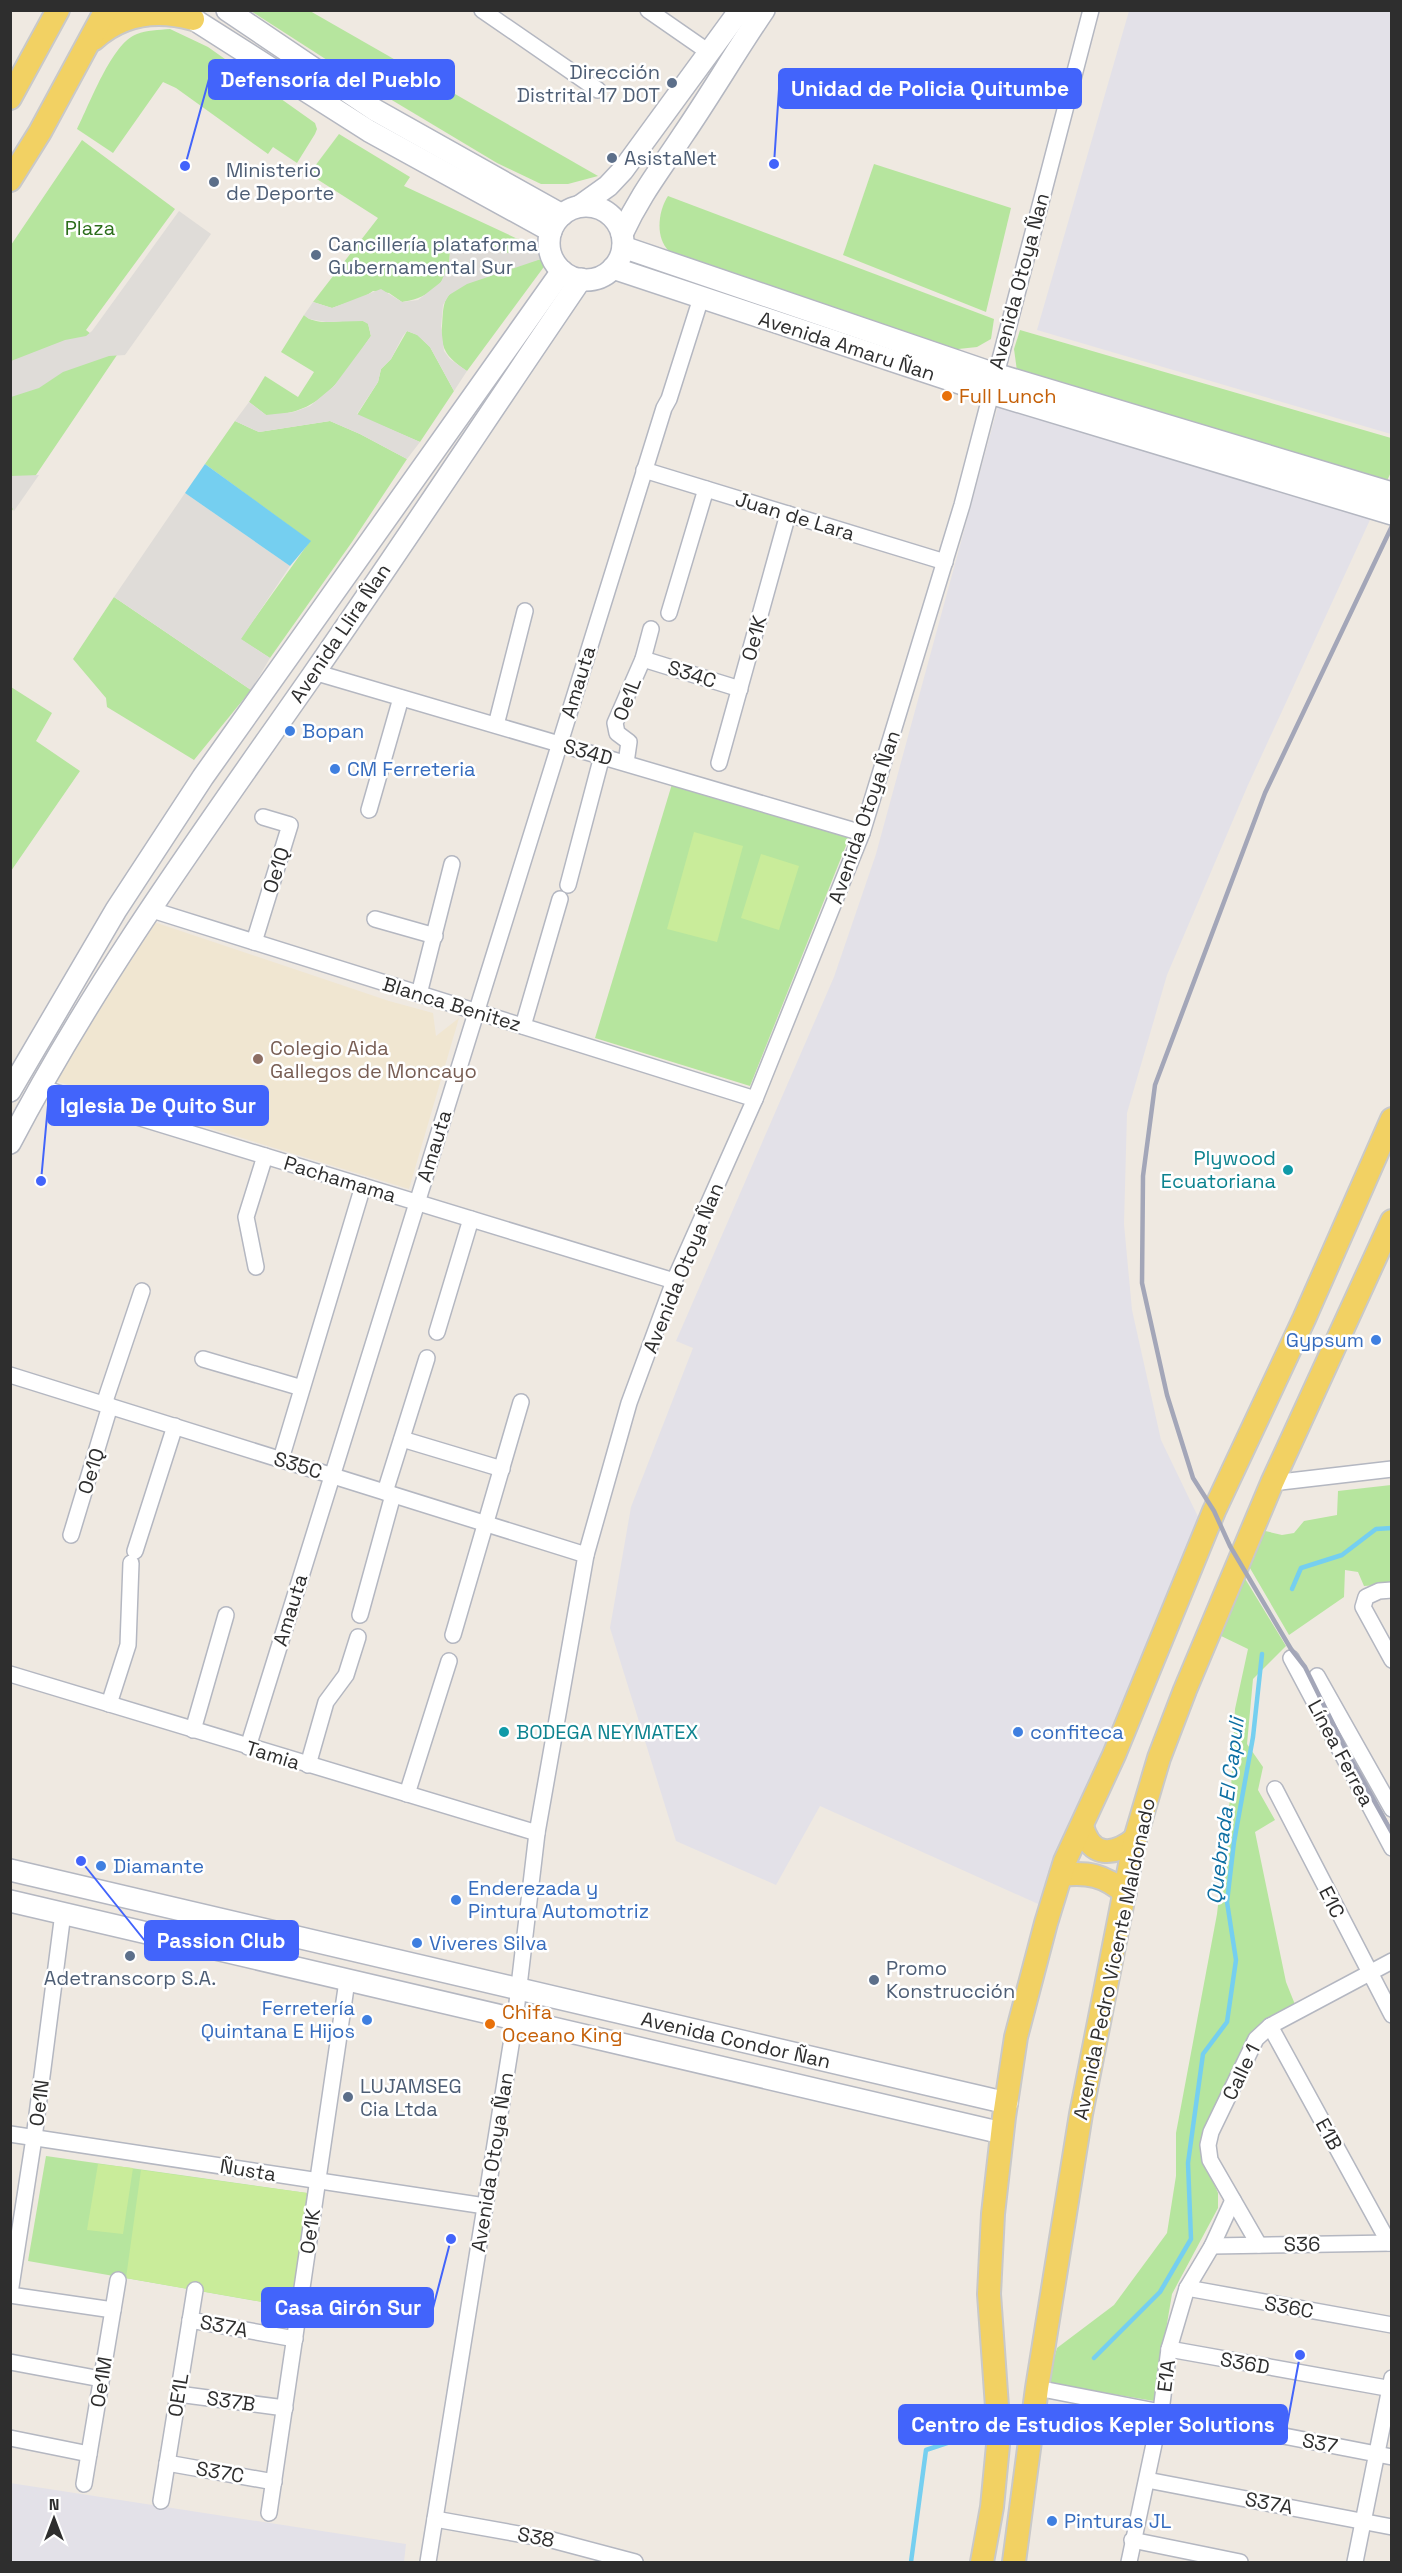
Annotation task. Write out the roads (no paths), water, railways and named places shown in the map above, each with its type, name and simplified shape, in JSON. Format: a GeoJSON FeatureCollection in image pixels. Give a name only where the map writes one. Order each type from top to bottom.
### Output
{"type":"FeatureCollection","features":[{"type":"Feature","properties":{"kind":"main road"},"geometry":{"type":"LineString","coordinates":[[10,180],[40,132],[106,10]]}},
{"type":"Feature","properties":{"kind":"main road"},"geometry":{"type":"LineString","coordinates":[[227,10],[375,110],[564,217]]}},
{"type":"Feature","properties":{"kind":"main road"},"geometry":{"type":"LineString","coordinates":[[740,10],[623,170],[608,186],[564,217],[549,245],[553,259],[572,275],[598,278],[613,268],[620,258],[623,240],[645,188],[683,135],[728,62],[764,10]]}},
{"type":"Feature","properties":{"kind":"main road"},"geometry":{"type":"LineString","coordinates":[[10,98],[57,11]]}},
{"type":"Feature","properties":{"kind":"main road"},"geometry":{"type":"LineString","coordinates":[[88,44],[110,27],[137,16],[186,15],[369,131],[564,217],[594,207],[607,212],[616,222],[623,240]]}},
{"type":"Feature","properties":{"kind":"main road","name":"Avenida Amaru Ñan"},"geometry":{"type":"LineString","coordinates":[[623,240],[993,383]]}},
{"type":"Feature","properties":{"kind":"main road","name":"Avenida Amaru Ñan"},"geometry":{"type":"LineString","coordinates":[[613,268],[701,298],[993,383],[1389,503]]}},
{"type":"Feature","properties":{"kind":"main road","name":"Avenida Llira Ñan"},"geometry":{"type":"LineString","coordinates":[[10,1143],[39,1087],[148,909],[314,672],[572,275]]}},
{"type":"Feature","properties":{"kind":"main road","name":"Avenida Llira Ñan"},"geometry":{"type":"LineString","coordinates":[[13,1080],[116,910],[203,777],[572,275]]}},
{"type":"Feature","properties":{"kind":"main road"},"geometry":{"type":"LineString","coordinates":[[982,2562],[992,2507],[999,2435],[989,2294],[993,2214],[1002,2133],[1016,2037],[1061,1875],[1114,1755],[1214,1511],[1304,1319],[1392,1119]]}},
{"type":"Feature","properties":{"kind":"main road","name":"Avenida Pedro Vicente Maldonado"},"geometry":{"type":"LineString","coordinates":[[1014,2562],[1037,2388],[1081,2114],[1136,1839],[1159,1758],[1185,1690],[1272,1483],[1392,1221]]}},
{"type":"Feature","properties":{"kind":"main road"},"geometry":{"type":"LineString","coordinates":[[1082,1826],[1090,1843],[1105,1851],[1121,1850],[1136,1839]]}},
{"type":"Feature","properties":{"kind":"main road","name":"Avenida Condor Ñan"},"geometry":{"type":"LineString","coordinates":[[10,1870],[1006,2103]]}},
{"type":"Feature","properties":{"kind":"main road"},"geometry":{"type":"LineString","coordinates":[[1061,1875],[1083,1872],[1098,1875],[1111,1881],[1125,1893]]}},
{"type":"Feature","properties":{"kind":"main road","name":"Avenida Condor Ñan"},"geometry":{"type":"LineString","coordinates":[[10,1901],[1002,2133]]}},
{"type":"Feature","properties":{"kind":"street"},"geometry":{"type":"LineString","coordinates":[[482,10],[598,90]]}},
{"type":"Feature","properties":{"kind":"street","name":"Avenida Otoya Ñan"},"geometry":{"type":"LineString","coordinates":[[428,2562],[515,2020],[537,1833],[586,1555],[629,1403],[674,1281],[755,1099],[862,832],[945,562],[1091,10]]}},
{"type":"Feature","properties":{"kind":"street"},"geometry":{"type":"LineString","coordinates":[[650,11],[710,53]]}},
{"type":"Feature","properties":{"kind":"street","name":"Amauta"},"geometry":{"type":"LineString","coordinates":[[248,1747],[644,471],[701,298]]}},
{"type":"Feature","properties":{"kind":"street","name":"Juan de Lara"},"geometry":{"type":"LineString","coordinates":[[644,471],[945,562]]}},
{"type":"Feature","properties":{"kind":"street"},"geometry":{"type":"LineString","coordinates":[[669,613],[706,489]]}},
{"type":"Feature","properties":{"kind":"street","name":"Oe1K"},"geometry":{"type":"LineString","coordinates":[[719,763],[788,514]]}},
{"type":"Feature","properties":{"kind":"street"},"geometry":{"type":"LineString","coordinates":[[496,725],[525,611]]}},
{"type":"Feature","properties":{"kind":"street","name":"Oe1L"},"geometry":{"type":"LineString","coordinates":[[626,763],[629,742],[617,733],[615,723],[643,658],[651,629]]}},
{"type":"Feature","properties":{"kind":"street","name":"S34C"},"geometry":{"type":"LineString","coordinates":[[643,658],[740,690]]}},
{"type":"Feature","properties":{"kind":"street","name":"S34D"},"geometry":{"type":"LineString","coordinates":[[314,672],[862,832]]}},
{"type":"Feature","properties":{"kind":"street"},"geometry":{"type":"LineString","coordinates":[[369,810],[401,698]]}},
{"type":"Feature","properties":{"kind":"street"},"geometry":{"type":"LineString","coordinates":[[523,1026],[602,756]]}},
{"type":"Feature","properties":{"kind":"street","name":"Oe1Q"},"geometry":{"type":"LineString","coordinates":[[254,942],[290,825],[263,817]]}},
{"type":"Feature","properties":{"kind":"street"},"geometry":{"type":"LineString","coordinates":[[419,994],[452,864]]}},
{"type":"Feature","properties":{"kind":"street","name":"Blanca Benitez"},"geometry":{"type":"LineString","coordinates":[[148,909],[755,1099]]}},
{"type":"Feature","properties":{"kind":"street"},"geometry":{"type":"LineString","coordinates":[[375,919],[435,936]]}},
{"type":"Feature","properties":{"kind":"street","name":"Pachamama"},"geometry":{"type":"LineString","coordinates":[[39,1087],[674,1281]]}},
{"type":"Feature","properties":{"kind":"street"},"geometry":{"type":"LineString","coordinates":[[256,1267],[246,1217],[265,1156]]}},
{"type":"Feature","properties":{"kind":"street"},"geometry":{"type":"LineString","coordinates":[[280,1459],[363,1186]]}},
{"type":"Feature","properties":{"kind":"street"},"geometry":{"type":"LineString","coordinates":[[437,1332],[471,1219]]}},
{"type":"Feature","properties":{"kind":"street","name":"Oe1Q"},"geometry":{"type":"LineString","coordinates":[[71,1535],[142,1290]]}},
{"type":"Feature","properties":{"kind":"street"},"geometry":{"type":"LineString","coordinates":[[360,1615],[402,1439],[427,1358]]}},
{"type":"Feature","properties":{"kind":"street"},"geometry":{"type":"LineString","coordinates":[[203,1359],[302,1388]]}},
{"type":"Feature","properties":{"kind":"street","name":"S35C"},"geometry":{"type":"LineString","coordinates":[[10,1375],[586,1555]]}},
{"type":"Feature","properties":{"kind":"street"},"geometry":{"type":"LineString","coordinates":[[453,1635],[521,1402]]}},
{"type":"Feature","properties":{"kind":"street"},"geometry":{"type":"LineString","coordinates":[[109,1704],[128,1645],[133,1557],[175,1426]]}},
{"type":"Feature","properties":{"kind":"street"},"geometry":{"type":"LineString","coordinates":[[402,1439],[502,1468]]}},
{"type":"Feature","properties":{"kind":"street"},"geometry":{"type":"LineString","coordinates":[[1272,1483],[1392,1469]]}},
{"type":"Feature","properties":{"kind":"street"},"geometry":{"type":"LineString","coordinates":[[1392,1590],[1379,1591],[1366,1597],[1364,1607],[1392,1660]]}},
{"type":"Feature","properties":{"kind":"street"},"geometry":{"type":"LineString","coordinates":[[193,1731],[226,1615]]}},
{"type":"Feature","properties":{"kind":"street"},"geometry":{"type":"LineString","coordinates":[[308,1765],[326,1702],[346,1675],[358,1637]]}},
{"type":"Feature","properties":{"kind":"street","name":"Línea Ferrea"},"geometry":{"type":"LineString","coordinates":[[1291,1658],[1392,1848]]}},
{"type":"Feature","properties":{"kind":"street"},"geometry":{"type":"LineString","coordinates":[[407,1794],[449,1660]]}},
{"type":"Feature","properties":{"kind":"street","name":"Tamia"},"geometry":{"type":"LineString","coordinates":[[10,1674],[537,1833]]}},
{"type":"Feature","properties":{"kind":"street","name":"Línea Ferrea"},"geometry":{"type":"LineString","coordinates":[[1317,1676],[1392,1809]]}},
{"type":"Feature","properties":{"kind":"street","name":"E1C"},"geometry":{"type":"LineString","coordinates":[[1275,1789],[1392,2015]]}},
{"type":"Feature","properties":{"kind":"street","name":"Oe1N"},"geometry":{"type":"LineString","coordinates":[[10,2294],[17,2204],[34,2138],[63,1912]]}},
{"type":"Feature","properties":{"kind":"street","name":"Calle 1"},"geometry":{"type":"LineString","coordinates":[[1259,2245],[1210,2160],[1208,2145],[1256,2039],[1270,2026],[1392,1961]]}},
{"type":"Feature","properties":{"kind":"street","name":"Oe1K"},"geometry":{"type":"LineString","coordinates":[[269,2513],[347,1981]]}},
{"type":"Feature","properties":{"kind":"street","name":"E1B"},"geometry":{"type":"LineString","coordinates":[[1270,2026],[1390,2243]]}},
{"type":"Feature","properties":{"kind":"street","name":"Ñusta"},"geometry":{"type":"LineString","coordinates":[[10,2134],[485,2206]]}},
{"type":"Feature","properties":{"kind":"street","name":"E1A"},"geometry":{"type":"LineString","coordinates":[[1129,2562],[1161,2411],[1169,2349],[1187,2288],[1212,2246],[1233,2200]]}},
{"type":"Feature","properties":{"kind":"street","name":"S36"},"geometry":{"type":"LineString","coordinates":[[1212,2246],[1390,2243]]}},
{"type":"Feature","properties":{"kind":"street","name":"Oe1M"},"geometry":{"type":"LineString","coordinates":[[84,2484],[118,2280]]}},
{"type":"Feature","properties":{"kind":"street","name":"S36C"},"geometry":{"type":"LineString","coordinates":[[1187,2288],[1392,2325]]}},
{"type":"Feature","properties":{"kind":"street","name":"OE1L"},"geometry":{"type":"LineString","coordinates":[[161,2501],[195,2290]]}},
{"type":"Feature","properties":{"kind":"street"},"geometry":{"type":"LineString","coordinates":[[10,2294],[113,2310]]}},
{"type":"Feature","properties":{"kind":"street","name":"S37A"},"geometry":{"type":"LineString","coordinates":[[190,2320],[295,2339]]}},
{"type":"Feature","properties":{"kind":"street","name":"S36D"},"geometry":{"type":"LineString","coordinates":[[1169,2349],[1391,2385]]}},
{"type":"Feature","properties":{"kind":"street"},"geometry":{"type":"LineString","coordinates":[[10,2362],[101,2379]]}},
{"type":"Feature","properties":{"kind":"street"},"geometry":{"type":"LineString","coordinates":[[1355,2562],[1363,2521],[1384,2455],[1391,2385]]}},
{"type":"Feature","properties":{"kind":"street","name":"S37"},"geometry":{"type":"LineString","coordinates":[[1037,2388],[1384,2455]]}},
{"type":"Feature","properties":{"kind":"street","name":"S37B"},"geometry":{"type":"LineString","coordinates":[[178,2394],[285,2408]]}},
{"type":"Feature","properties":{"kind":"street"},"geometry":{"type":"LineString","coordinates":[[10,2438],[89,2454]]}},
{"type":"Feature","properties":{"kind":"street","name":"S37C"},"geometry":{"type":"LineString","coordinates":[[167,2463],[274,2482]]}},
{"type":"Feature","properties":{"kind":"street","name":"S37A"},"geometry":{"type":"LineString","coordinates":[[1147,2480],[1392,2527]]}},
{"type":"Feature","properties":{"kind":"street","name":"S38"},"geometry":{"type":"LineString","coordinates":[[435,2518],[552,2540],[635,2562]]}},
{"type":"Feature","properties":{"kind":"street"},"geometry":{"type":"LineString","coordinates":[[1132,2540],[1240,2562]]}},
{"type":"Feature","properties":{"kind":"water"},"geometry":{"type":"Polygon","coordinates":[[[205,464],[311,541],[290,566],[185,493],[205,464]]]}},
{"type":"Feature","properties":{"kind":"waterway","name":"Quebrada El Capuli"},"geometry":{"type":"LineString","coordinates":[[1292,1589],[1301,1568],[1342,1555],[1376,1529],[1392,1528]]}},
{"type":"Feature","properties":{"kind":"waterway","name":"Quebrada El Capuli"},"geometry":{"type":"LineString","coordinates":[[1094,2358],[1160,2292],[1191,2239],[1188,2163],[1203,2054],[1227,2022],[1236,1960],[1227,1902],[1234,1842],[1253,1737],[1262,1654]]}},
{"type":"Feature","properties":{"kind":"waterway","name":"Quebrada El Capuli"},"geometry":{"type":"LineString","coordinates":[[911,2562],[926,2450],[974,2434]]}},
{"type":"Feature","properties":{"kind":"railway"},"geometry":{"type":"LineString","coordinates":[[1392,526],[1265,793],[1155,1085],[1143,1176],[1142,1283],[1167,1395],[1193,1478],[1214,1511],[1230,1546],[1291,1649],[1305,1667],[1348,1754],[1392,1833]]}},
{"type":"Feature","properties":{"kind":"place","name":"Dirección Distrital 17 DOT"},"geometry":{"type":"Point","coordinates":[672,83]}},
{"type":"Feature","properties":{"kind":"place","name":"AsistaNet"},"geometry":{"type":"Point","coordinates":[612,158]}},
{"type":"Feature","properties":{"kind":"place","name":"Unidad de Policia Quitumbe"},"geometry":{"type":"Point","coordinates":[774,164]}},
{"type":"Feature","properties":{"kind":"place","name":"Defensoría del Pueblo"},"geometry":{"type":"Point","coordinates":[185,166]}},
{"type":"Feature","properties":{"kind":"place","name":"Ministerio de Deporte"},"geometry":{"type":"Point","coordinates":[214,182]}},
{"type":"Feature","properties":{"kind":"place","name":"Cancillería plataforma Gubernamental Sur"},"geometry":{"type":"Point","coordinates":[316,255]}},
{"type":"Feature","properties":{"kind":"place","name":"Full Lunch"},"geometry":{"type":"Point","coordinates":[947,396]}},
{"type":"Feature","properties":{"kind":"place","name":"Bopan"},"geometry":{"type":"Point","coordinates":[290,731]}},
{"type":"Feature","properties":{"kind":"place","name":"CM Ferreteria"},"geometry":{"type":"Point","coordinates":[335,769]}},
{"type":"Feature","properties":{"kind":"place","name":"Colegio Aida Gallegos de Moncayo"},"geometry":{"type":"Point","coordinates":[258,1059]}},
{"type":"Feature","properties":{"kind":"place","name":"Plywood Ecuatoriana"},"geometry":{"type":"Point","coordinates":[1288,1170]}},
{"type":"Feature","properties":{"kind":"place","name":"Iglesia De Quito Sur"},"geometry":{"type":"Point","coordinates":[41,1181]}},
{"type":"Feature","properties":{"kind":"place","name":"Gypsum"},"geometry":{"type":"Point","coordinates":[1376,1340]}},
{"type":"Feature","properties":{"kind":"place","name":"BODEGA NEYMATEX"},"geometry":{"type":"Point","coordinates":[504,1732]}},
{"type":"Feature","properties":{"kind":"place","name":"confiteca"},"geometry":{"type":"Point","coordinates":[1018,1732]}},
{"type":"Feature","properties":{"kind":"place","name":"Passion Club"},"geometry":{"type":"Point","coordinates":[81,1861]}},
{"type":"Feature","properties":{"kind":"place","name":"Diamante"},"geometry":{"type":"Point","coordinates":[101,1866]}},
{"type":"Feature","properties":{"kind":"place","name":"Enderezada y Pintura Automotriz"},"geometry":{"type":"Point","coordinates":[456,1900]}},
{"type":"Feature","properties":{"kind":"place","name":"Viveres Silva"},"geometry":{"type":"Point","coordinates":[417,1943]}},
{"type":"Feature","properties":{"kind":"place","name":"Adetranscorp S.A."},"geometry":{"type":"Point","coordinates":[130,1956]}},
{"type":"Feature","properties":{"kind":"place","name":"Promo Konstrucción"},"geometry":{"type":"Point","coordinates":[874,1980]}},
{"type":"Feature","properties":{"kind":"place","name":"Ferretería Quintana E Hijos"},"geometry":{"type":"Point","coordinates":[367,2020]}},
{"type":"Feature","properties":{"kind":"place","name":"Chifa Oceano King"},"geometry":{"type":"Point","coordinates":[490,2024]}},
{"type":"Feature","properties":{"kind":"place","name":"LUJAMSEG Cia Ltda"},"geometry":{"type":"Point","coordinates":[348,2097]}},
{"type":"Feature","properties":{"kind":"place","name":"Casa Girón Sur"},"geometry":{"type":"Point","coordinates":[451,2239]}},
{"type":"Feature","properties":{"kind":"place","name":"Centro de Estudios Kepler Solutions"},"geometry":{"type":"Point","coordinates":[1300,2355]}},
{"type":"Feature","properties":{"kind":"place","name":"Pinturas JL"},"geometry":{"type":"Point","coordinates":[1052,2521]}},
{"type":"Feature","properties":{"kind":"park label","name":"Plaza"},"geometry":{"type":"Point","coordinates":[90,228]}}]}
